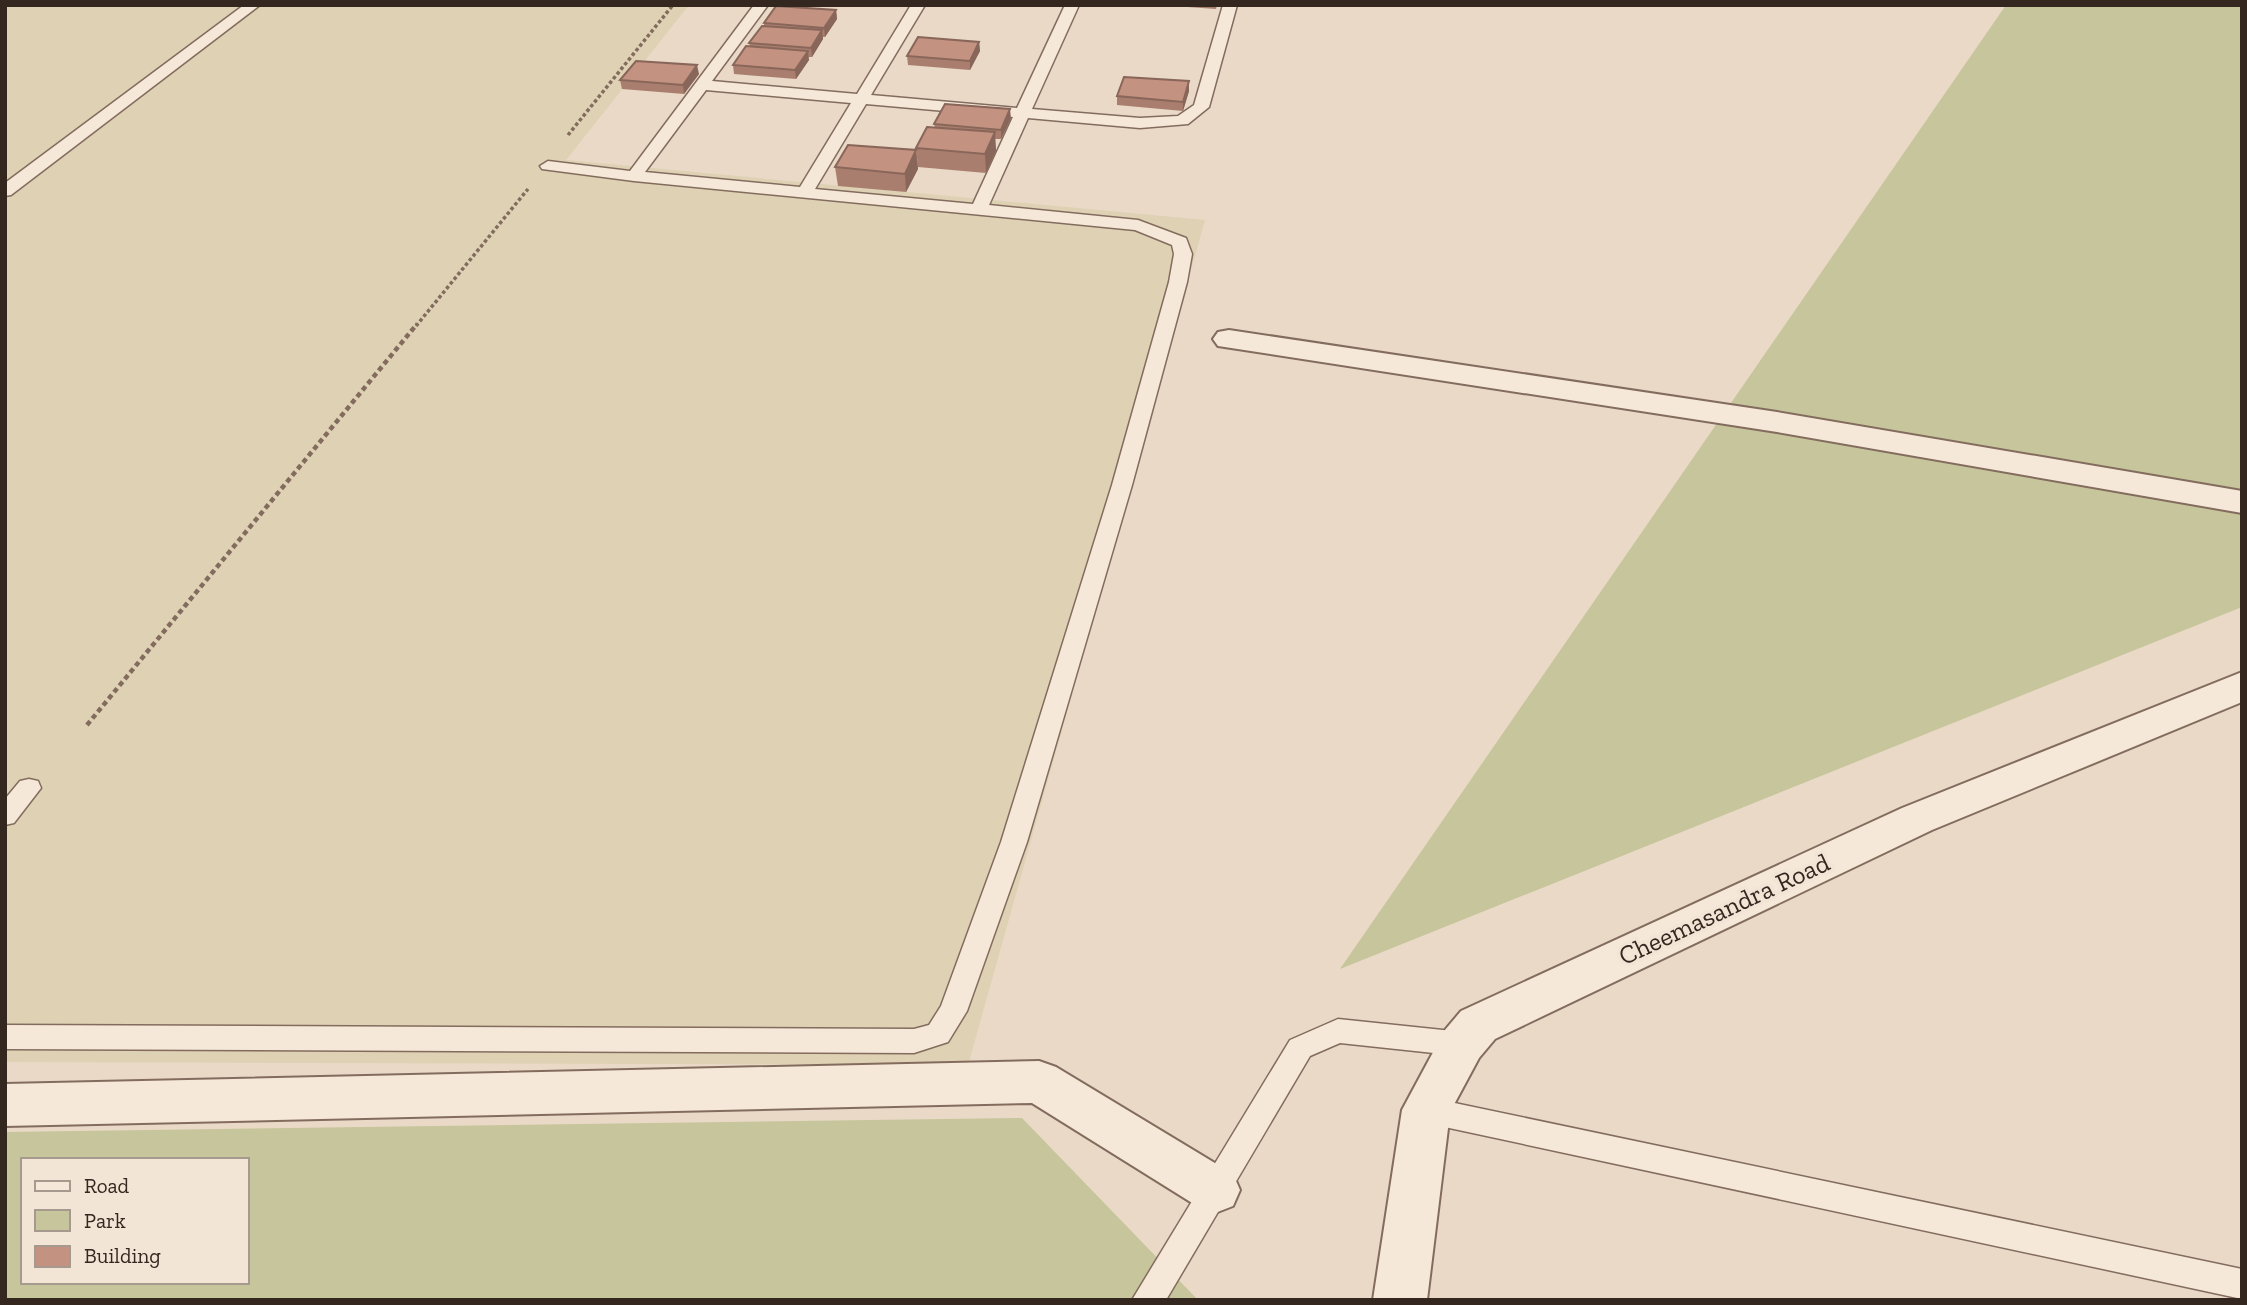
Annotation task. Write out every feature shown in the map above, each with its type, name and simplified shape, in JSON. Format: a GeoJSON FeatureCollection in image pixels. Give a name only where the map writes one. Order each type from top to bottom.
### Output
{"type":"FeatureCollection","features":[{"type":"Feature","properties":{"kind":"street"},"geometry":{"type":"LineString","coordinates":[[1229,339],[1777,422],[2242,502]]}},
{"type":"Feature","properties":{"kind":"street","name":"Cheemasandra Road"},"geometry":{"type":"LineString","coordinates":[[1400,1300],[1426,1110],[1462,1044],[1478,1025],[1917,818],[2242,686]]}},
{"type":"Feature","properties":{"kind":"street"},"geometry":{"type":"LineString","coordinates":[[5,1105],[1038,1082],[1215,1189]]}},
{"type":"Feature","properties":{"kind":"lane"},"geometry":{"type":"LineString","coordinates":[[5,191],[254,5]]}},
{"type":"Feature","properties":{"kind":"lane"},"geometry":{"type":"LineString","coordinates":[[634,176],[761,5]]}},
{"type":"Feature","properties":{"kind":"lane"},"geometry":{"type":"LineString","coordinates":[[805,192],[918,5]]}},
{"type":"Feature","properties":{"kind":"lane"},"geometry":{"type":"LineString","coordinates":[[979,209],[1072,5]]}},
{"type":"Feature","properties":{"kind":"lane"},"geometry":{"type":"LineString","coordinates":[[701,85],[1140,122],[1182,121],[1201,107],[1230,5]]}},
{"type":"Feature","properties":{"kind":"lane"},"geometry":{"type":"LineString","coordinates":[[5,1037],[914,1041],[938,1034],[953,1011],[1014,842],[1122,485],[1183,254],[1180,242],[1138,225],[548,166]]}},
{"type":"Feature","properties":{"kind":"lane"},"geometry":{"type":"LineString","coordinates":[[5,816],[29,788]]}},
{"type":"Feature","properties":{"kind":"lane"},"geometry":{"type":"LineString","coordinates":[[1148,1300],[1300,1048],[1338,1031],[1462,1044]]}},
{"type":"Feature","properties":{"kind":"lane"},"geometry":{"type":"LineString","coordinates":[[1426,1110],[2242,1284]]}},
{"type":"Feature","properties":{"kind":"path"},"geometry":{"type":"LineString","coordinates":[[87,725],[548,166],[548,159],[673,5]]}},
{"type":"Feature","properties":{"kind":"shaded area"},"geometry":{"type":"Polygon","coordinates":[[[5,5],[689,5],[566,160],[1205,220],[968,1065],[5,1062],[5,5]]]}},
{"type":"Feature","properties":{"kind":"green space"},"geometry":{"type":"Polygon","coordinates":[[[2006,5],[2242,5],[2242,607],[1340,969],[2006,5]]]}},
{"type":"Feature","properties":{"kind":"green space"},"geometry":{"type":"Polygon","coordinates":[[[1022,1118],[1198,1300],[5,1300],[5,1132],[1022,1118]]]}},
{"type":"Feature","properties":{"kind":"building"},"geometry":{"type":"Polygon","coordinates":[[[776,6],[836,10],[824,28],[764,23],[776,6]]]}},
{"type":"Feature","properties":{"kind":"building"},"geometry":{"type":"Polygon","coordinates":[[[762,26],[822,30],[811,48],[749,43],[762,26]]]}},
{"type":"Feature","properties":{"kind":"building"},"geometry":{"type":"Polygon","coordinates":[[[918,37],[979,42],[970,61],[907,56],[918,37]]]}},
{"type":"Feature","properties":{"kind":"building"},"geometry":{"type":"Polygon","coordinates":[[[746,46],[808,51],[795,70],[733,65],[746,46]]]}},
{"type":"Feature","properties":{"kind":"building"},"geometry":{"type":"Polygon","coordinates":[[[636,61],[697,65],[683,85],[620,80],[636,61]]]}},
{"type":"Feature","properties":{"kind":"building"},"geometry":{"type":"Polygon","coordinates":[[[1124,77],[1189,81],[1183,102],[1117,96],[1124,77]]]}},
{"type":"Feature","properties":{"kind":"building"},"geometry":{"type":"Polygon","coordinates":[[[945,104],[1010,109],[1001,130],[934,124],[945,104]]]}},
{"type":"Feature","properties":{"kind":"building"},"geometry":{"type":"Polygon","coordinates":[[[927,127],[995,132],[985,154],[916,148],[927,127]]]}},
{"type":"Feature","properties":{"kind":"building"},"geometry":{"type":"Polygon","coordinates":[[[848,145],[916,150],[905,174],[835,167],[848,145]]]}}]}
